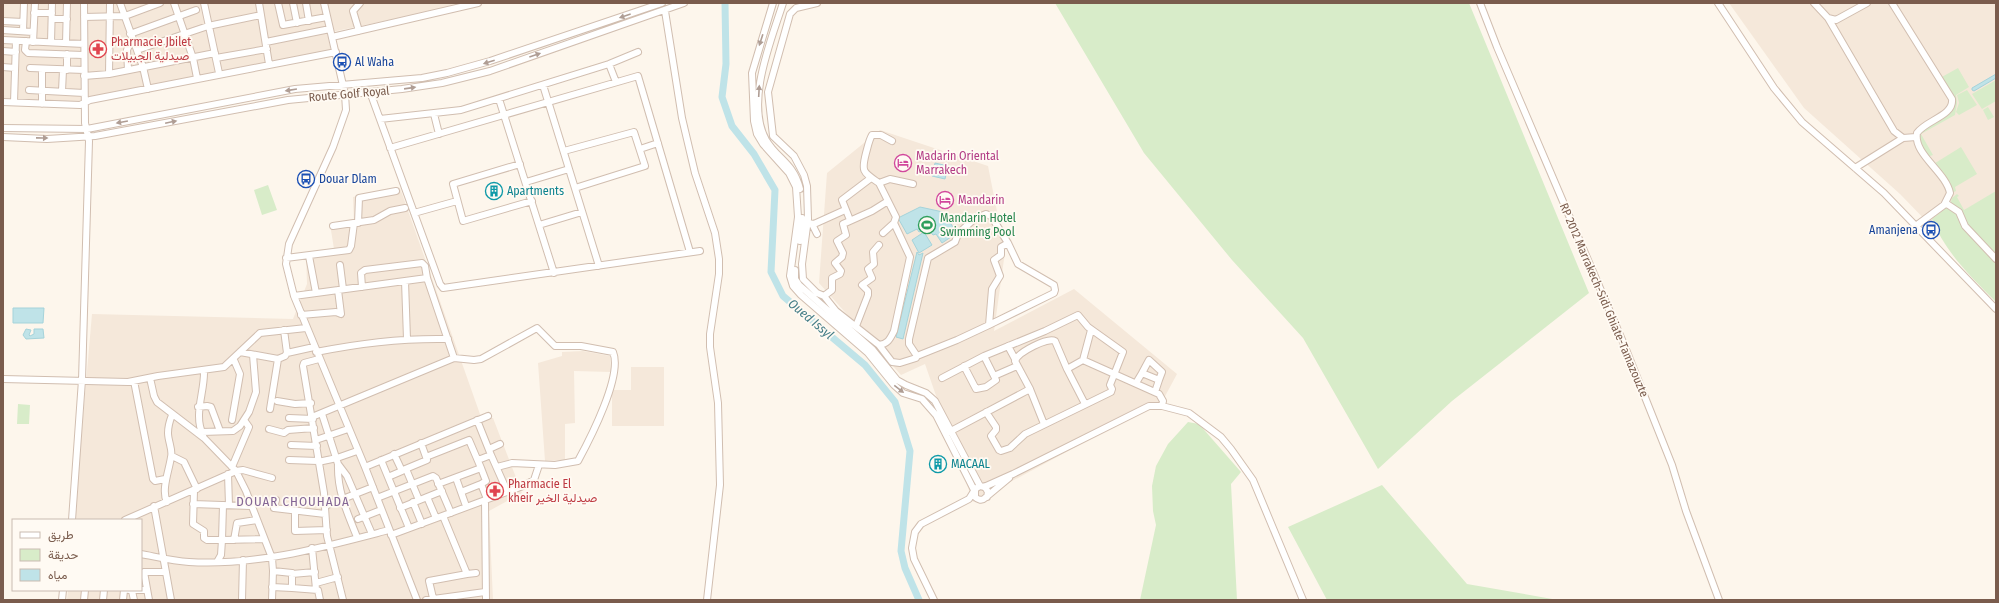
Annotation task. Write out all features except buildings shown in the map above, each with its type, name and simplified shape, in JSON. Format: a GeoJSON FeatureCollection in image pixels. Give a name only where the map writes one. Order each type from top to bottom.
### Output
{"type":"FeatureCollection","features":[{"type":"Feature","properties":{"kind":"street"},"geometry":{"type":"LineString","coordinates":[[23,31],[24,3]]}},
{"type":"Feature","properties":{"kind":"street"},"geometry":{"type":"LineString","coordinates":[[29,3],[35,3],[33,42]]}},
{"type":"Feature","properties":{"kind":"street"},"geometry":{"type":"LineString","coordinates":[[51,42],[52,3]]}},
{"type":"Feature","properties":{"kind":"street"},"geometry":{"type":"LineString","coordinates":[[66,43],[67,3]]}},
{"type":"Feature","properties":{"kind":"street"},"geometry":{"type":"LineString","coordinates":[[72,519],[82,380],[89,137],[84,93],[84,3]]}},
{"type":"Feature","properties":{"kind":"street"},"geometry":{"type":"LineString","coordinates":[[109,74],[110,3]]}},
{"type":"Feature","properties":{"kind":"street"},"geometry":{"type":"LineString","coordinates":[[120,3],[143,67],[148,88]]}},
{"type":"Feature","properties":{"kind":"street"},"geometry":{"type":"LineString","coordinates":[[84,17],[125,16],[160,3]]}},
{"type":"Feature","properties":{"kind":"street"},"geometry":{"type":"LineString","coordinates":[[174,3],[193,58],[197,78]]}},
{"type":"Feature","properties":{"kind":"street"},"geometry":{"type":"LineString","coordinates":[[204,3],[219,73]]}},
{"type":"Feature","properties":{"kind":"street"},"geometry":{"type":"LineString","coordinates":[[259,3],[269,64]]}},
{"type":"Feature","properties":{"kind":"street"},"geometry":{"type":"LineString","coordinates":[[278,3],[283,25],[327,17]]}},
{"type":"Feature","properties":{"kind":"street"},"geometry":{"type":"LineString","coordinates":[[293,3],[297,23]]}},
{"type":"Feature","properties":{"kind":"street"},"geometry":{"type":"LineString","coordinates":[[306,3],[309,21]]}},
{"type":"Feature","properties":{"kind":"street"},"geometry":{"type":"LineString","coordinates":[[324,3],[345,94],[346,110],[341,128],[292,236],[286,258],[294,296],[301,316],[365,467],[417,600]]}},
{"type":"Feature","properties":{"kind":"street"},"geometry":{"type":"LineString","coordinates":[[358,31],[353,11],[360,3]]}},
{"type":"Feature","properties":{"kind":"street"},"geometry":{"type":"LineString","coordinates":[[332,37],[478,3]]}},
{"type":"Feature","properties":{"kind":"street","name":"Route Golf Royal"},"geometry":{"type":"LineString","coordinates":[[3,128],[87,129],[295,89],[422,78],[468,68],[662,3]]}},
{"type":"Feature","properties":{"kind":"street","name":"Route Golf Royal"},"geometry":{"type":"LineString","coordinates":[[3,137],[47,139],[89,137],[134,130],[280,101],[442,83],[490,71],[665,11],[684,3]]}},
{"type":"Feature","properties":{"kind":"street"},"geometry":{"type":"LineString","coordinates":[[782,3],[766,56],[758,94],[762,131],[769,144],[793,170],[801,194],[801,232],[794,274],[796,281],[877,355],[897,380],[926,393],[933,398],[948,433],[978,488],[977,499]]}},
{"type":"Feature","properties":{"kind":"street"},"geometry":{"type":"LineString","coordinates":[[817,3],[796,8],[790,14],[768,92],[773,136],[794,156],[804,175],[809,197],[810,224],[801,276],[817,293],[824,296],[836,311],[879,345],[892,362],[911,361],[917,356],[989,325],[1054,293],[1054,285],[1018,264],[1008,243],[991,216],[986,214],[974,219],[958,234],[955,242],[928,258],[909,339],[909,344],[917,356]]}},
{"type":"Feature","properties":{"kind":"street","name":"RP 2012 Marrakech-Sidi Ghiate-Tamazouzte"},"geometry":{"type":"LineString","coordinates":[[1480,3],[1497,47],[1623,342],[1672,465],[1686,511],[1719,600]]}},
{"type":"Feature","properties":{"kind":"street"},"geometry":{"type":"LineString","coordinates":[[1718,3],[1790,109],[1810,131],[1855,168],[1917,225],[1996,309]]}},
{"type":"Feature","properties":{"kind":"street"},"geometry":{"type":"LineString","coordinates":[[1814,3],[1828,18],[1894,131],[1903,138]]}},
{"type":"Feature","properties":{"kind":"street"},"geometry":{"type":"LineString","coordinates":[[1828,18],[1831,20],[1840,19],[1867,3]]}},
{"type":"Feature","properties":{"kind":"street"},"geometry":{"type":"LineString","coordinates":[[1892,3],[1952,99],[1951,108],[1919,130],[1916,137],[1919,147],[1941,176],[1950,193],[1944,205],[1917,225]]}},
{"type":"Feature","properties":{"kind":"street"},"geometry":{"type":"LineString","coordinates":[[780,12],[772,6],[754,65],[752,92],[754,121],[757,134],[767,150],[791,176],[798,196],[797,231],[790,274],[793,286],[801,295],[872,357],[899,390],[922,399],[928,404],[948,433]]}},
{"type":"Feature","properties":{"kind":"street"},"geometry":{"type":"LineString","coordinates":[[128,70],[126,50],[131,36],[196,10]]}},
{"type":"Feature","properties":{"kind":"street"},"geometry":{"type":"LineString","coordinates":[[665,11],[685,131],[695,173],[715,232],[719,259],[710,334],[710,347],[718,403],[720,486],[707,600]]}},
{"type":"Feature","properties":{"kind":"street"},"geometry":{"type":"LineString","coordinates":[[34,13],[67,19]]}},
{"type":"Feature","properties":{"kind":"street"},"geometry":{"type":"LineString","coordinates":[[137,50],[208,26],[261,15]]}},
{"type":"Feature","properties":{"kind":"street"},"geometry":{"type":"LineString","coordinates":[[3,21],[23,22]]}},
{"type":"Feature","properties":{"kind":"street"},"geometry":{"type":"LineString","coordinates":[[266,42],[330,29]]}},
{"type":"Feature","properties":{"kind":"street"},"geometry":{"type":"LineString","coordinates":[[3,30],[33,32]]}},
{"type":"Feature","properties":{"kind":"street"},"geometry":{"type":"LineString","coordinates":[[3,40],[84,44]]}},
{"type":"Feature","properties":{"kind":"street"},"geometry":{"type":"LineString","coordinates":[[14,102],[16,41]]}},
{"type":"Feature","properties":{"kind":"street"},"geometry":{"type":"LineString","coordinates":[[26,41],[25,50],[27,52],[84,55]]}},
{"type":"Feature","properties":{"kind":"street"},"geometry":{"type":"LineString","coordinates":[[30,68],[109,74],[193,58],[267,49]]}},
{"type":"Feature","properties":{"kind":"street"},"geometry":{"type":"LineString","coordinates":[[3,51],[16,52]]}},
{"type":"Feature","properties":{"kind":"street"},"geometry":{"type":"LineString","coordinates":[[3,102],[80,105],[148,88],[219,73],[336,52]]}},
{"type":"Feature","properties":{"kind":"street"},"geometry":{"type":"LineString","coordinates":[[380,119],[461,110],[609,64],[638,52]]}},
{"type":"Feature","properties":{"kind":"street"},"geometry":{"type":"LineString","coordinates":[[757,53],[766,56]]}},
{"type":"Feature","properties":{"kind":"street"},"geometry":{"type":"LineString","coordinates":[[62,91],[67,54]]}},
{"type":"Feature","properties":{"kind":"street"},"geometry":{"type":"LineString","coordinates":[[609,64],[616,82]]}},
{"type":"Feature","properties":{"kind":"street"},"geometry":{"type":"LineString","coordinates":[[754,65],[763,68]]}},
{"type":"Feature","properties":{"kind":"street"},"geometry":{"type":"LineString","coordinates":[[3,67],[15,68]]}},
{"type":"Feature","properties":{"kind":"street"},"geometry":{"type":"LineString","coordinates":[[42,69],[42,104]]}},
{"type":"Feature","properties":{"kind":"street"},"geometry":{"type":"LineString","coordinates":[[390,148],[638,76],[690,252]]}},
{"type":"Feature","properties":{"kind":"street"},"geometry":{"type":"LineString","coordinates":[[543,85],[599,266]]}},
{"type":"Feature","properties":{"kind":"street"},"geometry":{"type":"LineString","coordinates":[[29,90],[84,93]]}},
{"type":"Feature","properties":{"kind":"street"},"geometry":{"type":"LineString","coordinates":[[370,92],[440,284],[443,288],[446,289],[700,251]]}},
{"type":"Feature","properties":{"kind":"street"},"geometry":{"type":"LineString","coordinates":[[499,99],[554,273]]}},
{"type":"Feature","properties":{"kind":"street"},"geometry":{"type":"LineString","coordinates":[[434,114],[440,134]]}},
{"type":"Feature","properties":{"kind":"street"},"geometry":{"type":"LineString","coordinates":[[564,151],[634,132],[640,149],[644,166],[575,188]]}},
{"type":"Feature","properties":{"kind":"street"},"geometry":{"type":"LineString","coordinates":[[883,233],[894,223],[896,217],[879,183],[871,178],[862,166],[872,134],[881,135],[892,140]]}},
{"type":"Feature","properties":{"kind":"street"},"geometry":{"type":"LineString","coordinates":[[1855,168],[1903,138],[1916,137]]}},
{"type":"Feature","properties":{"kind":"street"},"geometry":{"type":"LineString","coordinates":[[640,149],[658,143]]}},
{"type":"Feature","properties":{"kind":"street"},"geometry":{"type":"LineString","coordinates":[[520,164],[453,184],[463,221],[532,201]]}},
{"type":"Feature","properties":{"kind":"street"},"geometry":{"type":"LineString","coordinates":[[526,182],[569,169]]}},
{"type":"Feature","properties":{"kind":"street"},"geometry":{"type":"LineString","coordinates":[[850,220],[842,200],[871,178]]}},
{"type":"Feature","properties":{"kind":"street"},"geometry":{"type":"LineString","coordinates":[[879,183],[890,179],[913,184]]}},
{"type":"Feature","properties":{"kind":"street"},"geometry":{"type":"LineString","coordinates":[[286,258],[349,250],[356,223],[358,198],[396,191]]}},
{"type":"Feature","properties":{"kind":"street"},"geometry":{"type":"LineString","coordinates":[[824,296],[832,290],[832,278],[840,274],[841,271],[835,263],[842,257],[843,253],[837,242],[846,235],[843,224],[872,211],[888,201]]}},
{"type":"Feature","properties":{"kind":"street"},"geometry":{"type":"LineString","coordinates":[[414,213],[457,202]]}},
{"type":"Feature","properties":{"kind":"street"},"geometry":{"type":"LineString","coordinates":[[1947,204],[1959,212],[1965,226],[1996,259]]}},
{"type":"Feature","properties":{"kind":"street"},"geometry":{"type":"LineString","coordinates":[[333,226],[377,219],[390,211],[405,208]]}},
{"type":"Feature","properties":{"kind":"street"},"geometry":{"type":"LineString","coordinates":[[810,224],[845,210]]}},
{"type":"Feature","properties":{"kind":"street"},"geometry":{"type":"LineString","coordinates":[[539,225],[582,212]]}},
{"type":"Feature","properties":{"kind":"street"},"geometry":{"type":"LineString","coordinates":[[879,345],[885,344],[894,331],[910,257],[894,223]]}},
{"type":"Feature","properties":{"kind":"street"},"geometry":{"type":"LineString","coordinates":[[810,224],[817,234]]}},
{"type":"Feature","properties":{"kind":"street"},"geometry":{"type":"LineString","coordinates":[[989,325],[992,289],[1000,276],[994,260],[1001,255],[1001,247],[1008,243]]}},
{"type":"Feature","properties":{"kind":"street"},"geometry":{"type":"LineString","coordinates":[[856,326],[868,295],[868,292],[862,284],[872,278],[868,269],[874,264],[873,252],[879,245]]}},
{"type":"Feature","properties":{"kind":"street"},"geometry":{"type":"LineString","coordinates":[[309,256],[316,293]]}},
{"type":"Feature","properties":{"kind":"street"},"geometry":{"type":"LineString","coordinates":[[362,287],[361,273],[365,270],[422,263],[454,358]]}},
{"type":"Feature","properties":{"kind":"street"},"geometry":{"type":"LineString","coordinates":[[301,316],[336,312],[341,314],[340,265]]}},
{"type":"Feature","properties":{"kind":"street"},"geometry":{"type":"LineString","coordinates":[[294,296],[427,278]]}},
{"type":"Feature","properties":{"kind":"street"},"geometry":{"type":"LineString","coordinates":[[405,281],[407,339]]}},
{"type":"Feature","properties":{"kind":"street"},"geometry":{"type":"LineString","coordinates":[[942,378],[984,356],[1048,330],[1078,314],[1091,330],[1123,352],[1110,384],[1112,389],[1111,392],[1025,434],[1010,448],[1001,451],[999,450],[991,436],[996,430],[996,427],[986,412]]}},
{"type":"Feature","properties":{"kind":"street"},"geometry":{"type":"LineString","coordinates":[[3,379],[134,381],[224,367],[234,360],[240,352],[260,333],[306,328]]}},
{"type":"Feature","properties":{"kind":"street"},"geometry":{"type":"LineString","coordinates":[[289,418],[312,418],[454,358],[474,360],[481,359],[537,328],[555,346],[581,346],[613,352],[615,368],[609,392],[599,420],[578,460],[571,463],[538,465],[512,463],[498,467]]}},
{"type":"Feature","properties":{"kind":"street"},"geometry":{"type":"LineString","coordinates":[[284,330],[287,353]]}},
{"type":"Feature","properties":{"kind":"street"},"geometry":{"type":"LineString","coordinates":[[1048,330],[1053,339],[1056,340],[1067,369],[1085,404]]}},
{"type":"Feature","properties":{"kind":"street"},"geometry":{"type":"LineString","coordinates":[[1067,369],[1083,360],[1091,330]]}},
{"type":"Feature","properties":{"kind":"street"},"geometry":{"type":"LineString","coordinates":[[240,352],[278,359],[286,356],[287,353],[357,344],[407,339],[448,339]]}},
{"type":"Feature","properties":{"kind":"street"},"geometry":{"type":"LineString","coordinates":[[994,376],[1016,362],[1018,355],[1048,339],[1053,339]]}},
{"type":"Feature","properties":{"kind":"street"},"geometry":{"type":"LineString","coordinates":[[1008,346],[1030,389],[1044,424]]}},
{"type":"Feature","properties":{"kind":"street"},"geometry":{"type":"LineString","coordinates":[[203,435],[220,431],[237,430],[249,412],[256,392],[253,355]]}},
{"type":"Feature","properties":{"kind":"street"},"geometry":{"type":"LineString","coordinates":[[964,366],[976,389],[980,390],[995,382],[994,376],[984,356]]}},
{"type":"Feature","properties":{"kind":"street"},"geometry":{"type":"LineString","coordinates":[[319,358],[304,364],[303,366],[311,403],[327,530],[343,600]]}},
{"type":"Feature","properties":{"kind":"street"},"geometry":{"type":"LineString","coordinates":[[270,409],[278,359]]}},
{"type":"Feature","properties":{"kind":"street"},"geometry":{"type":"LineString","coordinates":[[232,420],[240,374],[234,360]]}},
{"type":"Feature","properties":{"kind":"street"},"geometry":{"type":"LineString","coordinates":[[1083,360],[1162,396],[1162,406]]}},
{"type":"Feature","properties":{"kind":"street"},"geometry":{"type":"LineString","coordinates":[[1136,383],[1148,360],[1162,372],[1155,392]]}},
{"type":"Feature","properties":{"kind":"street"},"geometry":{"type":"LineString","coordinates":[[203,435],[198,407],[205,384],[204,370]]}},
{"type":"Feature","properties":{"kind":"street"},"geometry":{"type":"LineString","coordinates":[[1142,373],[1159,380]]}},
{"type":"Feature","properties":{"kind":"street"},"geometry":{"type":"LineString","coordinates":[[150,378],[155,399],[172,415],[203,435],[234,469],[272,558],[272,600]]}},
{"type":"Feature","properties":{"kind":"street"},"geometry":{"type":"LineString","coordinates":[[134,381],[153,479],[155,481],[165,479]]}},
{"type":"Feature","properties":{"kind":"street"},"geometry":{"type":"LineString","coordinates":[[948,433],[1030,389]]}},
{"type":"Feature","properties":{"kind":"street"},"geometry":{"type":"LineString","coordinates":[[277,401],[295,404],[311,403]]}},
{"type":"Feature","properties":{"kind":"street"},"geometry":{"type":"LineString","coordinates":[[934,600],[914,560],[912,548],[916,532],[921,524],[969,499],[978,488],[1013,474],[1138,410],[1149,406],[1162,406],[1189,414],[1210,428],[1231,449],[1253,480],[1303,600]]}},
{"type":"Feature","properties":{"kind":"street"},"geometry":{"type":"LineString","coordinates":[[198,407],[211,407],[220,431]]}},
{"type":"Feature","properties":{"kind":"street"},"geometry":{"type":"LineString","coordinates":[[322,414],[338,461],[347,476],[360,518],[372,534]]}},
{"type":"Feature","properties":{"kind":"street"},"geometry":{"type":"LineString","coordinates":[[167,502],[164,497],[167,483],[165,479],[172,456],[168,432],[172,415]]}},
{"type":"Feature","properties":{"kind":"street"},"geometry":{"type":"LineString","coordinates":[[365,467],[488,416]]}},
{"type":"Feature","properties":{"kind":"street"},"geometry":{"type":"LineString","coordinates":[[127,519],[154,506],[195,490],[228,474],[234,469],[249,427],[244,420]]}},
{"type":"Feature","properties":{"kind":"street"},"geometry":{"type":"LineString","coordinates":[[477,420],[507,491]]}},
{"type":"Feature","properties":{"kind":"street"},"geometry":{"type":"LineString","coordinates":[[269,429],[284,433],[288,430],[314,428]]}},
{"type":"Feature","properties":{"kind":"street"},"geometry":{"type":"LineString","coordinates":[[291,445],[316,443],[348,429]]}},
{"type":"Feature","properties":{"kind":"street"},"geometry":{"type":"LineString","coordinates":[[426,457],[468,440],[486,481],[461,492]]}},
{"type":"Feature","properties":{"kind":"street"},"geometry":{"type":"LineString","coordinates":[[388,477],[423,463],[426,460],[421,443]]}},
{"type":"Feature","properties":{"kind":"street"},"geometry":{"type":"LineString","coordinates":[[478,460],[500,444]]}},
{"type":"Feature","properties":{"kind":"street"},"geometry":{"type":"LineString","coordinates":[[289,460],[318,462],[338,461],[358,451]]}},
{"type":"Feature","properties":{"kind":"street"},"geometry":{"type":"LineString","coordinates":[[394,454],[412,484],[422,524]]}},
{"type":"Feature","properties":{"kind":"street"},"geometry":{"type":"LineString","coordinates":[[172,456],[184,462],[195,490],[193,504],[194,526],[204,532],[204,538],[207,540],[263,539]]}},
{"type":"Feature","properties":{"kind":"street"},"geometry":{"type":"LineString","coordinates":[[381,460],[409,528]]}},
{"type":"Feature","properties":{"kind":"street"},"geometry":{"type":"LineString","coordinates":[[338,461],[338,478],[342,499],[357,537]]}},
{"type":"Feature","properties":{"kind":"street"},"geometry":{"type":"LineString","coordinates":[[142,554],[189,562],[217,562],[272,558],[357,537],[409,528],[534,480],[538,465]]}},
{"type":"Feature","properties":{"kind":"street"},"geometry":{"type":"LineString","coordinates":[[438,484],[481,468]]}},
{"type":"Feature","properties":{"kind":"street"},"geometry":{"type":"LineString","coordinates":[[234,469],[245,470],[272,478]]}},
{"type":"Feature","properties":{"kind":"street"},"geometry":{"type":"LineString","coordinates":[[217,562],[221,555],[228,474]]}},
{"type":"Feature","properties":{"kind":"street"},"geometry":{"type":"LineString","coordinates":[[969,499],[982,500],[1013,474]]}},
{"type":"Feature","properties":{"kind":"street"},"geometry":{"type":"LineString","coordinates":[[377,498],[433,476],[442,491],[451,512]]}},
{"type":"Feature","properties":{"kind":"street"},"geometry":{"type":"LineString","coordinates":[[456,478],[466,506]]}},
{"type":"Feature","properties":{"kind":"street"},"geometry":{"type":"LineString","coordinates":[[480,484],[486,499],[486,600]]}},
{"type":"Feature","properties":{"kind":"street"},"geometry":{"type":"LineString","coordinates":[[325,506],[372,486]]}},
{"type":"Feature","properties":{"kind":"street"},"geometry":{"type":"LineString","coordinates":[[978,488],[988,492],[987,497]]}},
{"type":"Feature","properties":{"kind":"street"},"geometry":{"type":"LineString","coordinates":[[400,508],[442,491]]}},
{"type":"Feature","properties":{"kind":"street"},"geometry":{"type":"LineString","coordinates":[[427,497],[436,518]]}},
{"type":"Feature","properties":{"kind":"street"},"geometry":{"type":"LineString","coordinates":[[276,500],[274,508],[326,514]]}},
{"type":"Feature","properties":{"kind":"street"},"geometry":{"type":"LineString","coordinates":[[193,504],[251,506]]}},
{"type":"Feature","properties":{"kind":"street"},"geometry":{"type":"LineString","coordinates":[[154,506],[171,600]]}},
{"type":"Feature","properties":{"kind":"street"},"geometry":{"type":"LineString","coordinates":[[360,518],[382,510]]}},
{"type":"Feature","properties":{"kind":"street"},"geometry":{"type":"LineString","coordinates":[[295,511],[295,531],[327,530]]}},
{"type":"Feature","properties":{"kind":"street"},"geometry":{"type":"LineString","coordinates":[[443,516],[467,574]]}},
{"type":"Feature","properties":{"kind":"street"},"geometry":{"type":"LineString","coordinates":[[234,540],[237,523],[257,520]]}},
{"type":"Feature","properties":{"kind":"street"},"geometry":{"type":"LineString","coordinates":[[312,548],[316,586],[320,592],[320,600]]}},
{"type":"Feature","properties":{"kind":"street"},"geometry":{"type":"LineString","coordinates":[[242,600],[244,560]]}},
{"type":"Feature","properties":{"kind":"street"},"geometry":{"type":"LineString","coordinates":[[273,571],[292,574],[315,572]]}},
{"type":"Feature","properties":{"kind":"street"},"geometry":{"type":"LineString","coordinates":[[150,600],[145,572],[166,572]]}},
{"type":"Feature","properties":{"kind":"street"},"geometry":{"type":"LineString","coordinates":[[433,598],[430,581],[476,573]]}},
{"type":"Feature","properties":{"kind":"street"},"geometry":{"type":"LineString","coordinates":[[292,574],[292,588]]}},
{"type":"Feature","properties":{"kind":"street"},"geometry":{"type":"LineString","coordinates":[[272,587],[292,588],[316,586],[338,577]]}},
{"type":"Feature","properties":{"kind":"street"},"geometry":{"type":"LineString","coordinates":[[142,590],[147,590]]}},
{"type":"Feature","properties":{"kind":"street"},"geometry":{"type":"LineString","coordinates":[[426,600],[485,592]]}},
{"type":"Feature","properties":{"kind":"shaded area"},"geometry":{"type":"Polygon","coordinates":[[[3,3],[469,3],[327,33],[331,50],[90,103],[3,100],[3,3]]]}},
{"type":"Feature","properties":{"kind":"shaded area"},"geometry":{"type":"Polygon","coordinates":[[[1729,3],[1996,3],[1996,293],[1900,194],[1804,108],[1729,3]]]}},
{"type":"Feature","properties":{"kind":"shaded area"},"geometry":{"type":"Polygon","coordinates":[[[880,130],[988,166],[1005,252],[994,331],[1074,289],[1177,374],[1163,400],[973,502],[925,364],[901,375],[819,283],[827,173],[880,130]]]}},
{"type":"Feature","properties":{"kind":"shaded area"},"geometry":{"type":"Polygon","coordinates":[[[400,188],[481,417],[493,418],[522,493],[489,511],[493,600],[67,600],[68,591],[142,591],[142,519],[74,519],[92,314],[293,319],[307,284],[306,253],[334,249],[330,224],[354,223],[353,197],[400,188]]]}},
{"type":"Feature","properties":{"kind":"shaded area"},"geometry":{"type":"Polygon","coordinates":[[[583,351],[610,356],[611,372],[574,371],[575,423],[565,424],[565,460],[545,461],[538,363],[562,356],[562,352],[583,351]]]}},
{"type":"Feature","properties":{"kind":"shaded area"},"geometry":{"type":"Polygon","coordinates":[[[631,367],[664,367],[664,426],[612,426],[612,390],[631,390],[631,367]]]}},
{"type":"Feature","properties":{"kind":"green space"},"geometry":{"type":"Polygon","coordinates":[[[1055,3],[1469,3],[1589,293],[1452,401],[1378,469],[1303,338],[1232,260],[1144,153],[1055,3]]]}},
{"type":"Feature","properties":{"kind":"green space"},"geometry":{"type":"Polygon","coordinates":[[[1958,68],[1969,87],[1956,95],[1957,103],[1955,115],[1921,134],[1933,155],[1927,157],[1918,143],[1918,134],[1952,107],[1940,78],[1958,68]]]}},
{"type":"Feature","properties":{"kind":"green space"},"geometry":{"type":"Polygon","coordinates":[[[1996,80],[1996,101],[1982,109],[1972,94],[1996,80]]]}},
{"type":"Feature","properties":{"kind":"green space"},"geometry":{"type":"Polygon","coordinates":[[[1967,90],[1977,105],[1959,115],[1956,112],[1959,103],[1957,95],[1967,90]]]}},
{"type":"Feature","properties":{"kind":"green space"},"geometry":{"type":"Polygon","coordinates":[[[1988,107],[1994,117],[1988,120],[1983,110],[1988,107]]]}},
{"type":"Feature","properties":{"kind":"green space"},"geometry":{"type":"Polygon","coordinates":[[[1961,147],[1977,174],[1955,187],[1956,191],[1948,195],[1947,189],[1932,165],[1961,147]]]}},
{"type":"Feature","properties":{"kind":"green space"},"geometry":{"type":"Polygon","coordinates":[[[268,185],[277,210],[262,215],[254,190],[268,185]]]}},
{"type":"Feature","properties":{"kind":"green space"},"geometry":{"type":"Polygon","coordinates":[[[1996,191],[1996,302],[1951,253],[1937,231],[1932,219],[1950,205],[1952,198],[1957,194],[1959,196],[1957,197],[1964,210],[1996,191]]]}},
{"type":"Feature","properties":{"kind":"green space"},"geometry":{"type":"Polygon","coordinates":[[[18,404],[30,405],[29,424],[17,424],[18,404]]]}},
{"type":"Feature","properties":{"kind":"green space"},"geometry":{"type":"Polygon","coordinates":[[[1188,422],[1199,424],[1241,472],[1231,484],[1237,600],[1140,600],[1156,525],[1153,511],[1152,486],[1156,466],[1168,444],[1188,422]]]}},
{"type":"Feature","properties":{"kind":"green space"},"geometry":{"type":"Polygon","coordinates":[[[1382,485],[1467,584],[1558,600],[1327,600],[1288,527],[1382,485]]]}},
{"type":"Feature","properties":{"kind":"water"},"geometry":{"type":"Polygon","coordinates":[[[1996,74],[1996,78],[1974,91],[1972,90],[1972,88],[1996,74]]]}},
{"type":"Feature","properties":{"kind":"water"},"geometry":{"type":"Polygon","coordinates":[[[935,163],[948,166],[945,179],[932,176],[935,163]]]}},
{"type":"Feature","properties":{"kind":"water","name":"Mandarin Hotel Swimming Pool"},"geometry":{"type":"Polygon","coordinates":[[[920,207],[943,212],[957,233],[942,243],[936,234],[933,235],[927,228],[919,232],[917,229],[907,234],[898,218],[920,207]]]}},
{"type":"Feature","properties":{"kind":"water"},"geometry":{"type":"Polygon","coordinates":[[[924,232],[932,245],[919,253],[912,240],[924,232]]]}},
{"type":"Feature","properties":{"kind":"water"},"geometry":{"type":"Polygon","coordinates":[[[917,252],[919,255],[923,253],[903,339],[896,337],[917,252]]]}},
{"type":"Feature","properties":{"kind":"water"},"geometry":{"type":"Polygon","coordinates":[[[13,308],[44,308],[43,323],[13,323],[13,308]]]}},
{"type":"Feature","properties":{"kind":"water"},"geometry":{"type":"Polygon","coordinates":[[[26,329],[31,330],[30,336],[34,334],[34,329],[43,329],[44,338],[26,339],[23,335],[26,329]]]}},
{"type":"Feature","properties":{"kind":"waterway","name":"Oued Issyl"},"geometry":{"type":"LineString","coordinates":[[725,3],[726,64],[722,97],[732,126],[754,154],[775,190],[771,272],[783,296],[865,365],[895,402],[910,451],[901,551],[905,568],[919,600]]}},
{"type":"Feature","properties":{"kind":"place","name":"Pharmacie Jbilet صيدلية الجبيلات"},"geometry":{"type":"Point","coordinates":[98,49]}},
{"type":"Feature","properties":{"kind":"place","name":"Al Waha"},"geometry":{"type":"Point","coordinates":[342,62]}},
{"type":"Feature","properties":{"kind":"place","name":"Madarin Oriental Marrakech"},"geometry":{"type":"Point","coordinates":[903,163]}},
{"type":"Feature","properties":{"kind":"place","name":"Douar Dlam"},"geometry":{"type":"Point","coordinates":[306,179]}},
{"type":"Feature","properties":{"kind":"place","name":"Apartments"},"geometry":{"type":"Point","coordinates":[494,191]}},
{"type":"Feature","properties":{"kind":"place","name":"Mandarin"},"geometry":{"type":"Point","coordinates":[945,200]}},
{"type":"Feature","properties":{"kind":"place","name":"Mandarin Hotel Swimming Pool"},"geometry":{"type":"Point","coordinates":[927,225]}},
{"type":"Feature","properties":{"kind":"place","name":"Amanjena"},"geometry":{"type":"Point","coordinates":[1931,230]}},
{"type":"Feature","properties":{"kind":"place","name":"MACAAL"},"geometry":{"type":"Point","coordinates":[938,464]}},
{"type":"Feature","properties":{"kind":"place","name":"Pharmacie El kheir صيدلية الخير"},"geometry":{"type":"Point","coordinates":[495,491]}},
{"type":"Feature","properties":{"kind":"district","name":"DOUAR CHOUHADA"},"geometry":{"type":"Point","coordinates":[293,501]}}]}
